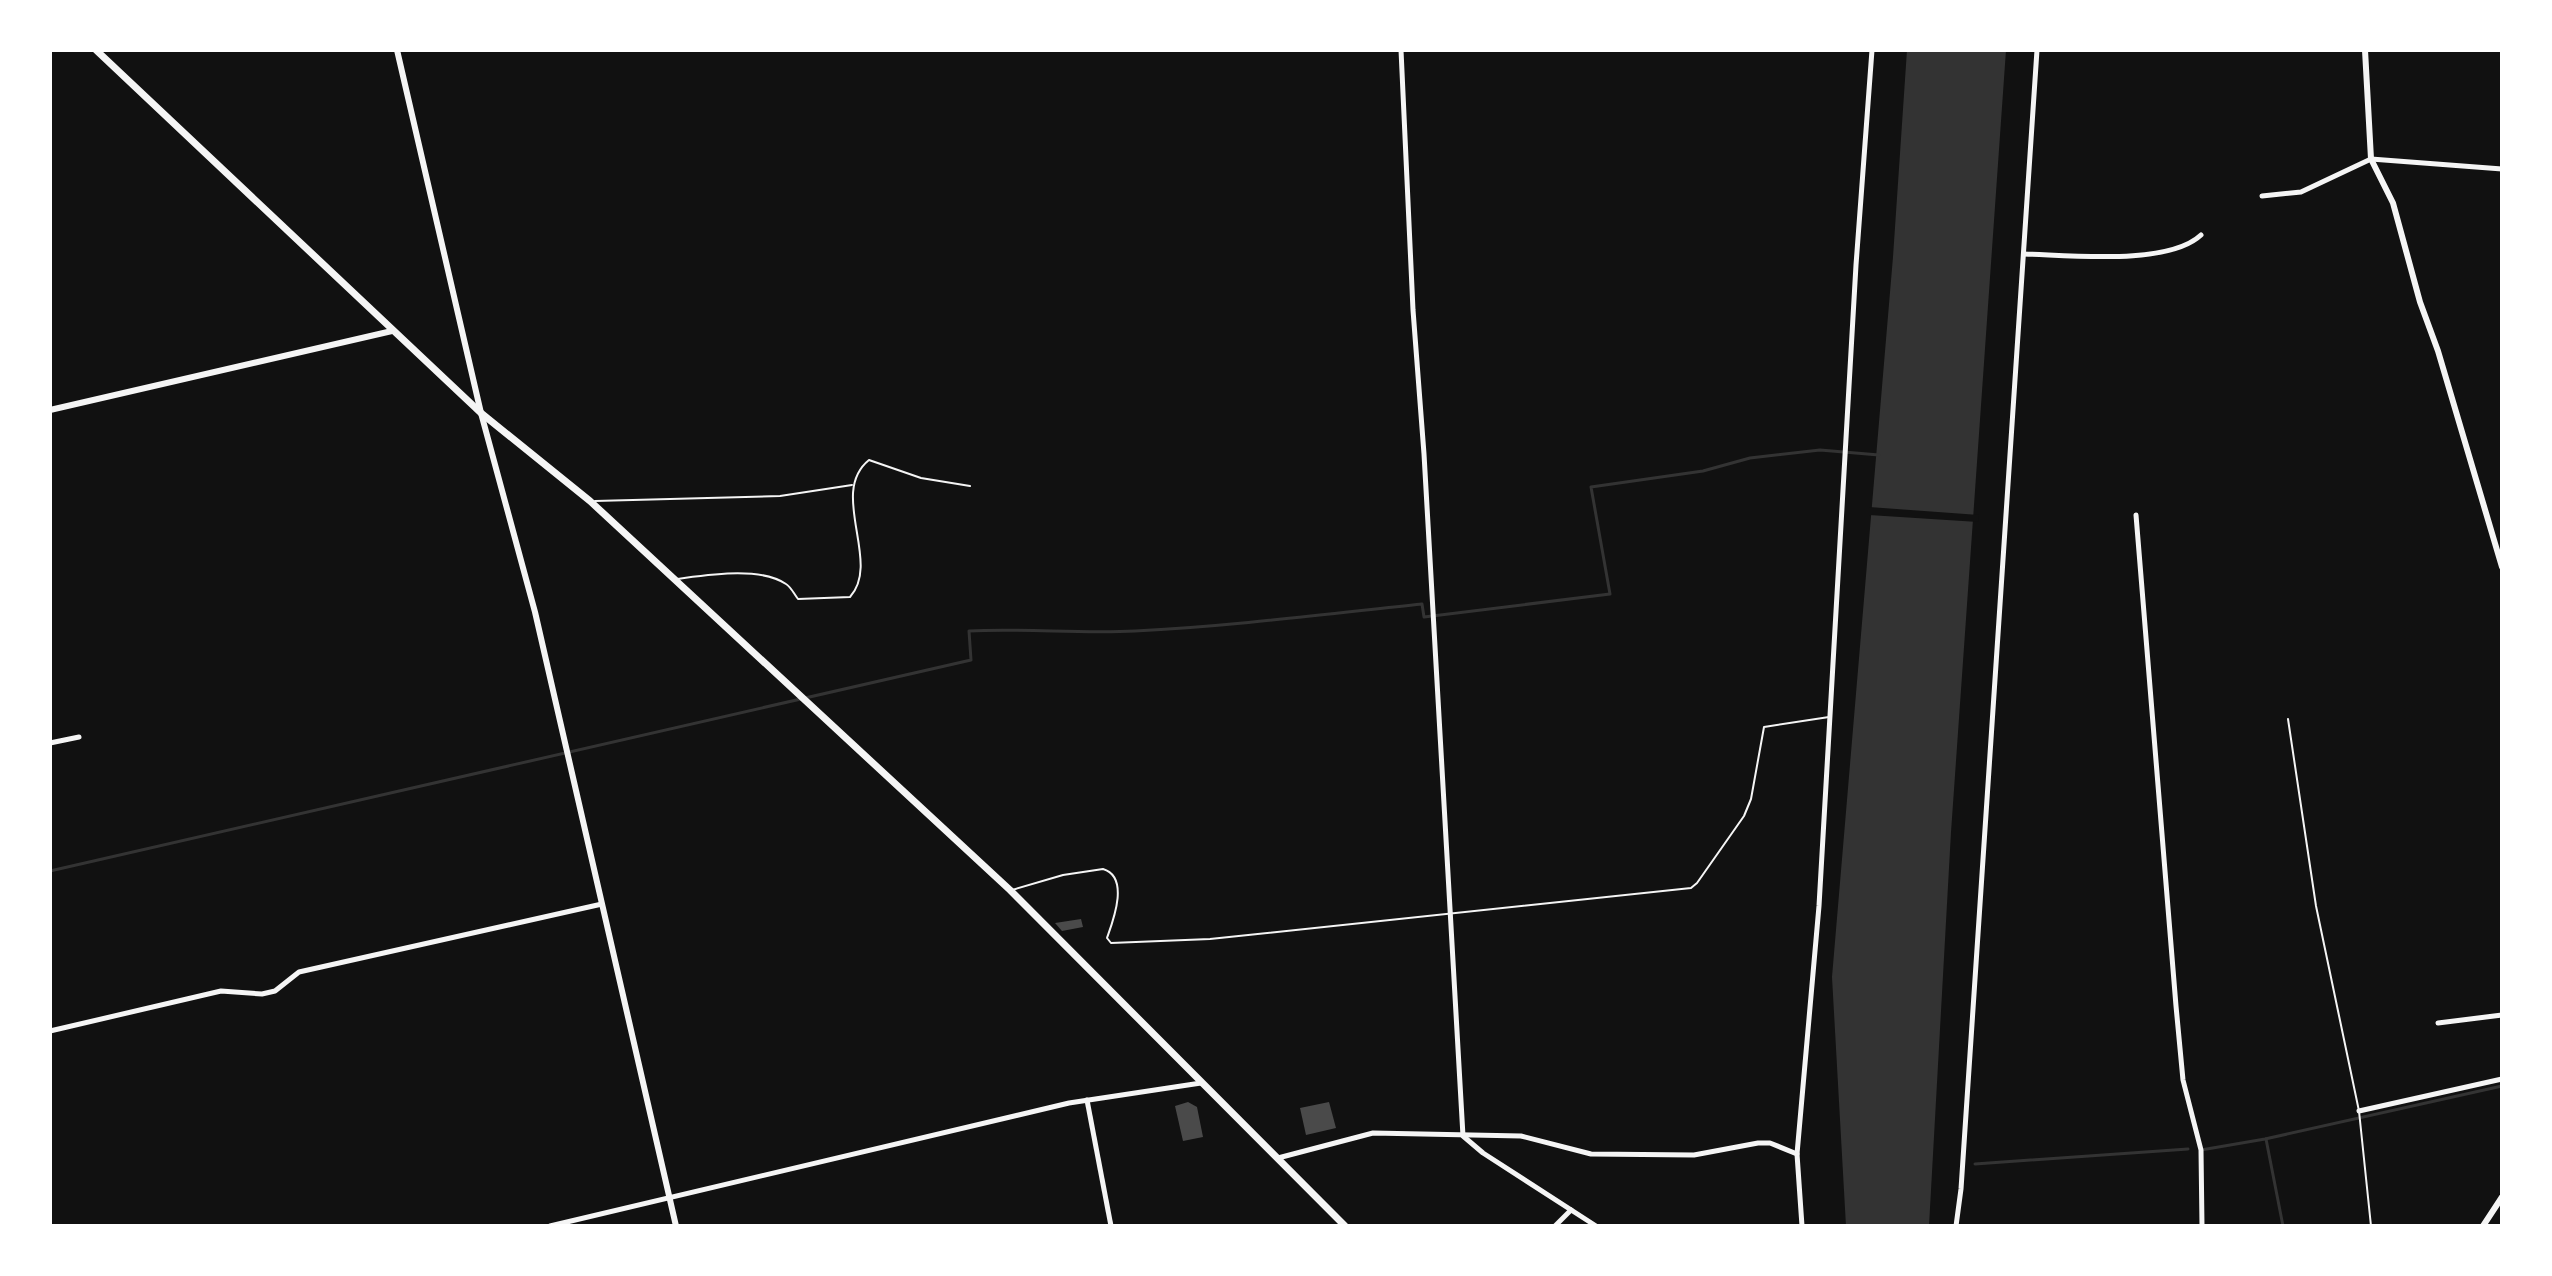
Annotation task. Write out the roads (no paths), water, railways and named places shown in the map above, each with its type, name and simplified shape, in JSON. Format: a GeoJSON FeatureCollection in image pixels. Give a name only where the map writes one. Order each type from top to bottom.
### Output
{"type":"FeatureCollection","features":[{"type":"Feature","properties":{"kind":"main road"},"geometry":{"type":"LineString","coordinates":[[96,50],[481,413],[590,501],[1010,890],[1345,1226]]}},
{"type":"Feature","properties":{"kind":"street"},"geometry":{"type":"LineString","coordinates":[[397,50],[481,413],[524,568],[676,1226]]}},
{"type":"Feature","properties":{"kind":"street"},"geometry":{"type":"LineString","coordinates":[[1401,50],[1413,310],[1463,1136],[1483,1153],[1596,1226]]}},
{"type":"Feature","properties":{"kind":"street"},"geometry":{"type":"LineString","coordinates":[[1802,1226],[1797,1154],[1819,906],[1856,265],[1872,50]]}},
{"type":"Feature","properties":{"kind":"street"},"geometry":{"type":"LineString","coordinates":[[1956,1226],[1961,1189],[2037,50]]}},
{"type":"Feature","properties":{"kind":"street"},"geometry":{"type":"LineString","coordinates":[[2365,50],[2371,159],[2393,203],[2420,302],[2438,351],[2502,567]]}},
{"type":"Feature","properties":{"kind":"street"},"geometry":{"type":"LineString","coordinates":[[2262,196],[2301,192],[2371,159],[2502,169]]}},
{"type":"Feature","properties":{"kind":"street"},"geometry":{"type":"LineString","coordinates":[[2024,254],[2141,256],[2192,243],[2201,235]]}},
{"type":"Feature","properties":{"kind":"street"},"geometry":{"type":"LineString","coordinates":[[50,410],[392,331]]}},
{"type":"Feature","properties":{"kind":"street"},"geometry":{"type":"LineString","coordinates":[[2136,515],[2183,1080],[2201,1150],[2202,1226]]}},
{"type":"Feature","properties":{"kind":"street"},"geometry":{"type":"LineString","coordinates":[[50,743],[79,737]]}},
{"type":"Feature","properties":{"kind":"street"},"geometry":{"type":"LineString","coordinates":[[50,1031],[221,991],[262,994],[275,991],[299,972],[602,904]]}},
{"type":"Feature","properties":{"kind":"street"},"geometry":{"type":"LineString","coordinates":[[2438,1023],[2502,1015]]}},
{"type":"Feature","properties":{"kind":"street"},"geometry":{"type":"LineString","coordinates":[[2359,1111],[2502,1079]]}},
{"type":"Feature","properties":{"kind":"street"},"geometry":{"type":"LineString","coordinates":[[550,1226],[1087,1100],[1201,1083]]}},
{"type":"Feature","properties":{"kind":"street"},"geometry":{"type":"LineString","coordinates":[[1087,1100],[1111,1226]]}},
{"type":"Feature","properties":{"kind":"street"},"geometry":{"type":"LineString","coordinates":[[1277,1158],[1373,1133],[1521,1136],[1591,1154],[1694,1155],[1770,1143],[1797,1154]]}},
{"type":"Feature","properties":{"kind":"street"},"geometry":{"type":"LineString","coordinates":[[2483,1226],[2502,1197]]}},
{"type":"Feature","properties":{"kind":"street"},"geometry":{"type":"LineString","coordinates":[[1555,1226],[1571,1210]]}},
{"type":"Feature","properties":{"kind":"lane"},"geometry":{"type":"LineString","coordinates":[[675,579],[722,572],[769,576],[787,584],[798,599],[850,597],[857,589],[860,563],[852,485],[861,466],[869,460],[921,478],[970,486]]}},
{"type":"Feature","properties":{"kind":"lane"},"geometry":{"type":"LineString","coordinates":[[590,501],[780,496],[852,485]]}},
{"type":"Feature","properties":{"kind":"lane"},"geometry":{"type":"LineString","coordinates":[[1010,890],[1063,875],[1103,869],[1109,871],[1119,903],[1107,938],[1111,943],[1210,939],[1691,888],[1744,816],[1751,799],[1764,727],[1829,717]]}},
{"type":"Feature","properties":{"kind":"lane"},"geometry":{"type":"LineString","coordinates":[[2288,719],[2316,906],[2359,1111],[2371,1226]]}},
{"type":"Feature","properties":{"kind":"waterway"},"geometry":{"type":"LineString","coordinates":[[50,871],[971,660],[969,631],[1135,631],[1422,604],[1424,617],[1610,594],[1591,487],[1703,471],[1750,458],[1820,450],[1879,455]]}},
{"type":"Feature","properties":{"kind":"waterway"},"geometry":{"type":"LineString","coordinates":[[2201,1150],[2265,1139],[2502,1086]]}},
{"type":"Feature","properties":{"kind":"waterway"},"geometry":{"type":"LineString","coordinates":[[2266,1139],[2283,1226]]}},
{"type":"Feature","properties":{"kind":"waterway"},"geometry":{"type":"LineString","coordinates":[[1975,1164],[2188,1149]]}}]}
